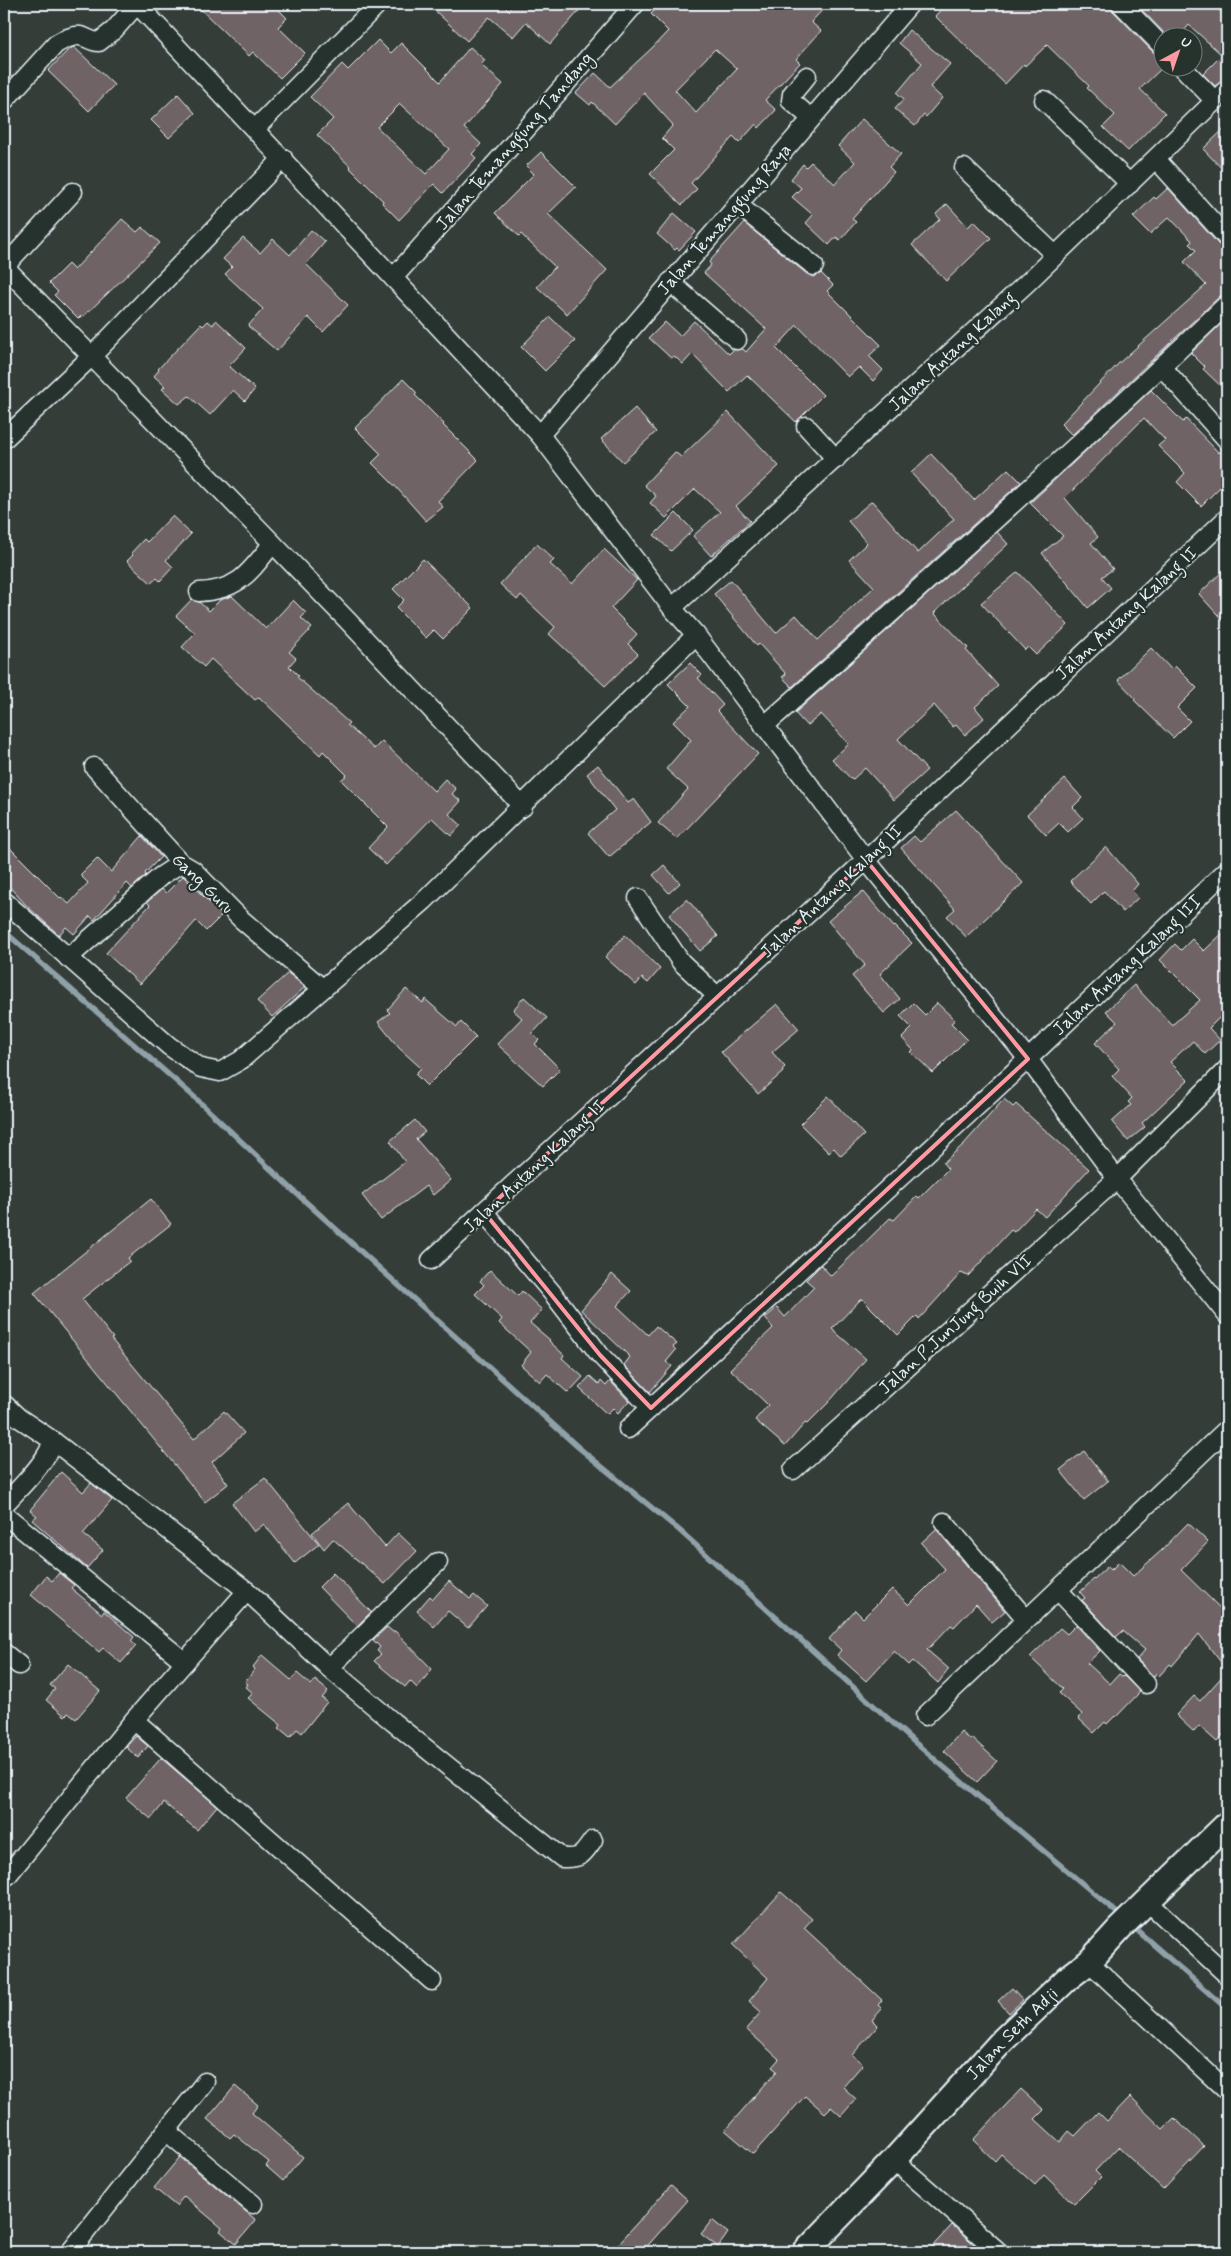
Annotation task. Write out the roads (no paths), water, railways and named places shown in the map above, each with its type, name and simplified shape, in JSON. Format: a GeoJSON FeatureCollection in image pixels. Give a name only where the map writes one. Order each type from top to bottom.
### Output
{"type":"FeatureCollection","features":[{"type":"Feature","properties":{"kind":"street"},"geometry":{"type":"LineString","coordinates":[[4,101],[56,44],[67,38],[80,36],[91,42],[99,42],[114,30],[137,4],[540,435],[672,608],[696,635],[866,860],[1028,1059],[1116,1179],[1227,1315]]}},
{"type":"Feature","properties":{"kind":"street"},"geometry":{"type":"LineString","coordinates":[[255,129],[378,4]]}},
{"type":"Feature","properties":{"kind":"street","name":"Jalan Temanggung Tandang"},"geometry":{"type":"LineString","coordinates":[[393,278],[635,4]]}},
{"type":"Feature","properties":{"kind":"street","name":"Jalan Temanggung Raya"},"geometry":{"type":"LineString","coordinates":[[540,435],[910,4]]}},
{"type":"Feature","properties":{"kind":"street"},"geometry":{"type":"LineString","coordinates":[[1121,4],[1154,38]]}},
{"type":"Feature","properties":{"kind":"street"},"geometry":{"type":"LineString","coordinates":[[807,76],[792,94],[791,101],[811,118]]}},
{"type":"Feature","properties":{"kind":"street"},"geometry":{"type":"LineString","coordinates":[[1197,78],[1221,95]]}},
{"type":"Feature","properties":{"kind":"street","name":"Jalan Antang Kalang"},"geometry":{"type":"LineString","coordinates":[[672,608],[836,459],[1055,255],[1221,95]]}},
{"type":"Feature","properties":{"kind":"street"},"geometry":{"type":"LineString","coordinates":[[1044,100],[1130,184]]}},
{"type":"Feature","properties":{"kind":"street"},"geometry":{"type":"LineString","coordinates":[[4,439],[92,356],[283,158]]}},
{"type":"Feature","properties":{"kind":"street"},"geometry":{"type":"LineString","coordinates":[[1156,159],[1227,238]]}},
{"type":"Feature","properties":{"kind":"street"},"geometry":{"type":"LineString","coordinates":[[964,168],[1055,255]]}},
{"type":"Feature","properties":{"kind":"street"},"geometry":{"type":"LineString","coordinates":[[74,192],[4,267],[348,621],[523,807]]}},
{"type":"Feature","properties":{"kind":"street"},"geometry":{"type":"LineString","coordinates":[[737,204],[814,266]]}},
{"type":"Feature","properties":{"kind":"street"},"geometry":{"type":"LineString","coordinates":[[670,282],[737,340]]}},
{"type":"Feature","properties":{"kind":"street"},"geometry":{"type":"LineString","coordinates":[[764,726],[934,575],[1162,367],[1227,304]]}},
{"type":"Feature","properties":{"kind":"street"},"geometry":{"type":"LineString","coordinates":[[1162,367],[1227,440]]}},
{"type":"Feature","properties":{"kind":"street"},"geometry":{"type":"LineString","coordinates":[[806,426],[836,459]]}},
{"type":"Feature","properties":{"kind":"street","name":"Jalan Antang Kalang II"},"geometry":{"type":"LineString","coordinates":[[431,1260],[866,860],[1227,518]]}},
{"type":"Feature","properties":{"kind":"street"},"geometry":{"type":"LineString","coordinates":[[199,592],[215,591],[238,582],[252,569],[272,544]]}},
{"type":"Feature","properties":{"kind":"street"},"geometry":{"type":"LineString","coordinates":[[4,900],[169,1046],[201,1068],[220,1072],[228,1069],[424,902],[523,807],[696,635]]}},
{"type":"Feature","properties":{"kind":"street","name":"Gang Guru"},"geometry":{"type":"LineString","coordinates":[[94,767],[182,863],[193,870],[241,919],[322,988]]}},
{"type":"Feature","properties":{"kind":"street"},"geometry":{"type":"LineString","coordinates":[[68,958],[161,876],[182,863]]}},
{"type":"Feature","properties":{"kind":"street","name":"Jalan Antang Kalang III"},"geometry":{"type":"LineString","coordinates":[[628,1429],[1028,1059],[1227,870]]}},
{"type":"Feature","properties":{"kind":"street"},"geometry":{"type":"LineString","coordinates":[[638,898],[682,962],[717,996]]}},
{"type":"Feature","properties":{"kind":"street","name":"Jalan P.JunJung Buih VII"},"geometry":{"type":"LineString","coordinates":[[793,1470],[1116,1179],[1227,1069]]}},
{"type":"Feature","properties":{"kind":"street"},"geometry":{"type":"LineString","coordinates":[[484,1212],[554,1295],[600,1355],[651,1408]]}},
{"type":"Feature","properties":{"kind":"street"},"geometry":{"type":"LineString","coordinates":[[4,1404],[19,1418],[52,1440],[247,1591],[329,1668],[562,1858],[582,1856],[594,1840]]}},
{"type":"Feature","properties":{"kind":"street"},"geometry":{"type":"LineString","coordinates":[[925,1716],[1227,1429]]}},
{"type":"Feature","properties":{"kind":"street"},"geometry":{"type":"LineString","coordinates":[[4,1505],[47,1454],[52,1447],[52,1440]]}},
{"type":"Feature","properties":{"kind":"street"},"geometry":{"type":"LineString","coordinates":[[4,1514],[185,1662]]}},
{"type":"Feature","properties":{"kind":"street"},"geometry":{"type":"LineString","coordinates":[[944,1522],[1026,1619]]}},
{"type":"Feature","properties":{"kind":"street"},"geometry":{"type":"LineString","coordinates":[[329,1668],[438,1562]]}},
{"type":"Feature","properties":{"kind":"street"},"geometry":{"type":"LineString","coordinates":[[1058,1590],[1146,1684]]}},
{"type":"Feature","properties":{"kind":"street"},"geometry":{"type":"LineString","coordinates":[[7,1876],[134,1720],[247,1591]]}},
{"type":"Feature","properties":{"kind":"street"},"geometry":{"type":"LineString","coordinates":[[4,1653],[19,1665]]}},
{"type":"Feature","properties":{"kind":"street"},"geometry":{"type":"LineString","coordinates":[[134,1720],[432,1981]]}},
{"type":"Feature","properties":{"kind":"street","name":"Jalan Seth Adji"},"geometry":{"type":"LineString","coordinates":[[805,2252],[894,2160],[1003,2040],[1068,1978],[1089,1962],[1120,1928],[1227,1824]]}},
{"type":"Feature","properties":{"kind":"street"},"geometry":{"type":"LineString","coordinates":[[1145,1904],[1227,1975]]}},
{"type":"Feature","properties":{"kind":"street"},"geometry":{"type":"LineString","coordinates":[[1089,1962],[1227,2091]]}},
{"type":"Feature","properties":{"kind":"street"},"geometry":{"type":"LineString","coordinates":[[70,2252],[205,2082]]}},
{"type":"Feature","properties":{"kind":"street"},"geometry":{"type":"LineString","coordinates":[[166,2131],[254,2204]]}},
{"type":"Feature","properties":{"kind":"street"},"geometry":{"type":"LineString","coordinates":[[894,2160],[999,2252]]}},
{"type":"Feature","properties":{"kind":"waterway"},"geometry":{"type":"LineString","coordinates":[[4,931],[192,1095],[296,1193],[578,1447],[679,1530],[913,1741],[1122,1917]]}},
{"type":"Feature","properties":{"kind":"waterway"},"geometry":{"type":"LineString","coordinates":[[1131,1925],[1227,2009]]}}]}
